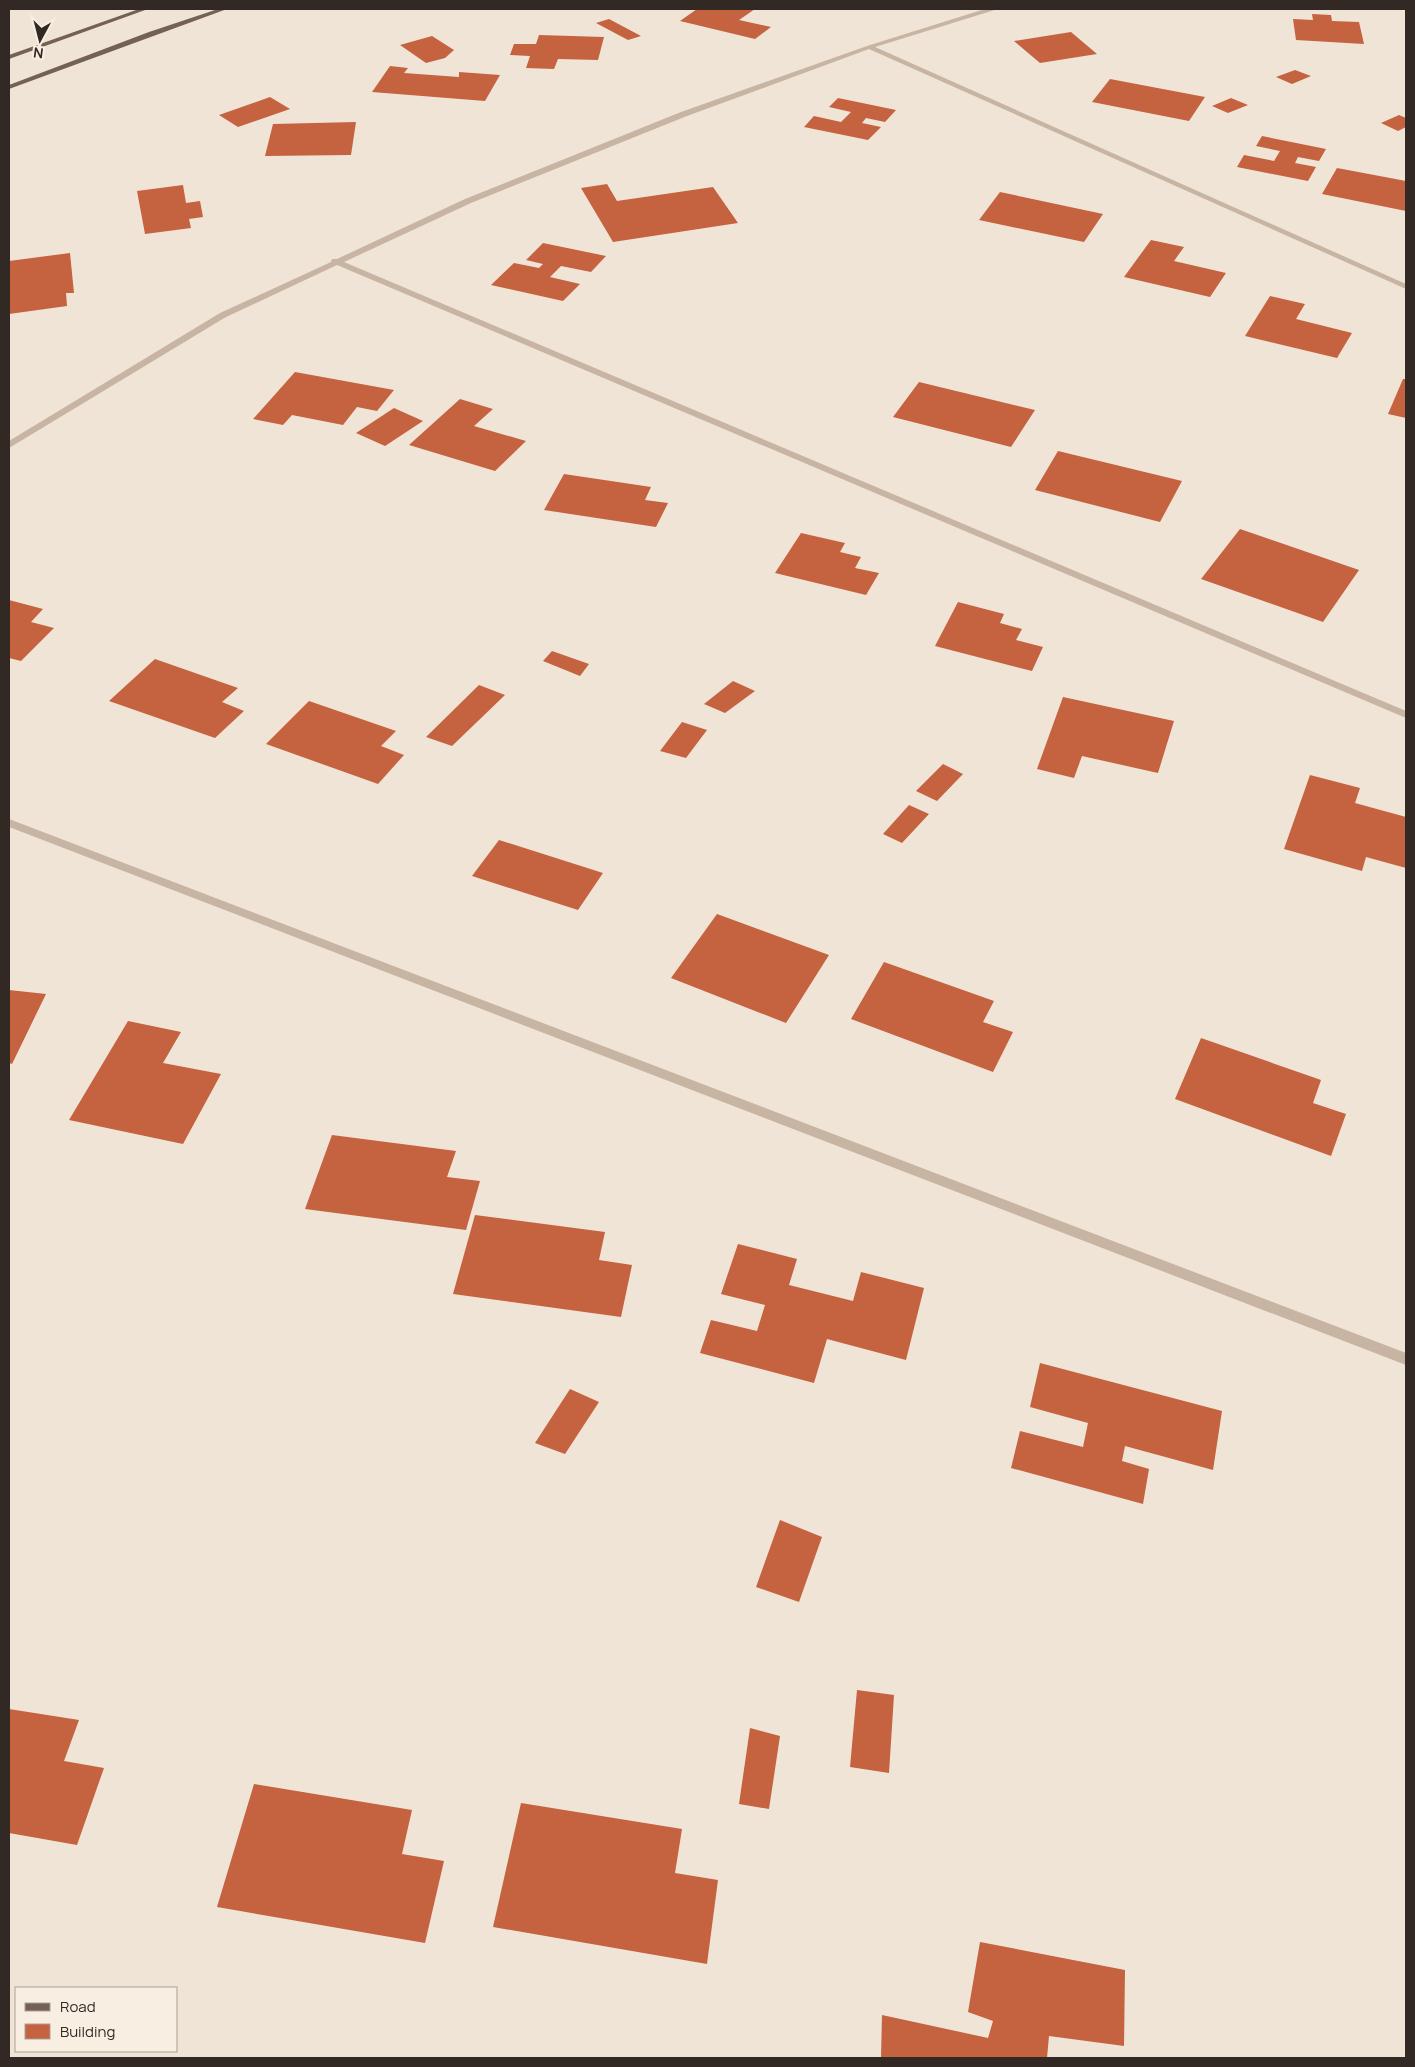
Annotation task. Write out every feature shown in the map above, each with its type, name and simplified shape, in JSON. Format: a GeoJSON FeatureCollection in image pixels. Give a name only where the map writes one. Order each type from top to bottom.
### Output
{"type":"FeatureCollection","features":[{"type":"Feature","properties":{"kind":"main road"},"geometry":{"type":"LineString","coordinates":[[9,57],[145,9]]}},
{"type":"Feature","properties":{"kind":"main road"},"geometry":{"type":"LineString","coordinates":[[9,87],[151,33],[224,9]]}},
{"type":"Feature","properties":{"kind":"street"},"geometry":{"type":"LineString","coordinates":[[9,445],[223,315],[334,261],[468,201],[666,121],[870,47],[978,12],[995,9]]}},
{"type":"Feature","properties":{"kind":"street"},"geometry":{"type":"LineString","coordinates":[[870,47],[1406,287]]}},
{"type":"Feature","properties":{"kind":"street"},"geometry":{"type":"LineString","coordinates":[[334,261],[1406,715]]}},
{"type":"Feature","properties":{"kind":"street"},"geometry":{"type":"LineString","coordinates":[[9,823],[1406,1359]]}},
{"type":"Feature","properties":{"kind":"building"},"geometry":{"type":"Polygon","coordinates":[[[697,9],[755,9],[739,20],[771,27],[755,39],[680,21],[697,9]]]}},
{"type":"Feature","properties":{"kind":"building"},"geometry":{"type":"Polygon","coordinates":[[[1312,14],[1331,15],[1332,21],[1359,22],[1364,44],[1296,40],[1293,19],[1313,20],[1312,14]]]}},
{"type":"Feature","properties":{"kind":"building"},"geometry":{"type":"Polygon","coordinates":[[[609,19],[641,36],[628,40],[596,23],[609,19]]]}},
{"type":"Feature","properties":{"kind":"building"},"geometry":{"type":"Polygon","coordinates":[[[1071,32],[1097,54],[1040,63],[1014,41],[1071,32]]]}},
{"type":"Feature","properties":{"kind":"building"},"geometry":{"type":"Polygon","coordinates":[[[539,35],[604,37],[598,60],[558,59],[554,69],[526,68],[530,56],[510,55],[514,44],[536,44],[539,35]]]}},
{"type":"Feature","properties":{"kind":"building"},"geometry":{"type":"Polygon","coordinates":[[[432,36],[454,50],[445,58],[426,63],[400,45],[432,36]]]}},
{"type":"Feature","properties":{"kind":"building"},"geometry":{"type":"Polygon","coordinates":[[[390,66],[408,68],[404,73],[459,77],[459,72],[500,75],[485,101],[372,92],[390,66]]]}},
{"type":"Feature","properties":{"kind":"building"},"geometry":{"type":"Polygon","coordinates":[[[1295,70],[1311,76],[1292,84],[1276,77],[1295,70]]]}},
{"type":"Feature","properties":{"kind":"building"},"geometry":{"type":"Polygon","coordinates":[[[1110,79],[1205,97],[1189,121],[1092,102],[1110,79]]]}},
{"type":"Feature","properties":{"kind":"building"},"geometry":{"type":"Polygon","coordinates":[[[270,97],[290,109],[238,127],[219,115],[270,97]]]}},
{"type":"Feature","properties":{"kind":"building"},"geometry":{"type":"Polygon","coordinates":[[[838,98],[896,110],[885,122],[866,118],[862,123],[881,127],[868,140],[804,127],[814,116],[841,122],[851,112],[829,107],[838,98]]]}},
{"type":"Feature","properties":{"kind":"building"},"geometry":{"type":"Polygon","coordinates":[[[1231,98],[1248,105],[1228,113],[1212,106],[1231,98]]]}},
{"type":"Feature","properties":{"kind":"building"},"geometry":{"type":"Polygon","coordinates":[[[1399,115],[1406,118],[1406,127],[1398,131],[1381,123],[1399,115]]]}},
{"type":"Feature","properties":{"kind":"building"},"geometry":{"type":"Polygon","coordinates":[[[356,122],[351,155],[265,156],[273,124],[356,122]]]}},
{"type":"Feature","properties":{"kind":"building"},"geometry":{"type":"Polygon","coordinates":[[[1262,136],[1326,149],[1319,161],[1298,157],[1295,163],[1316,167],[1308,181],[1237,167],[1244,155],[1274,161],[1280,151],[1256,146],[1262,136]]]}},
{"type":"Feature","properties":{"kind":"building"},"geometry":{"type":"Polygon","coordinates":[[[1337,168],[1406,181],[1406,211],[1322,194],[1337,168]]]}},
{"type":"Feature","properties":{"kind":"building"},"geometry":{"type":"Polygon","coordinates":[[[607,184],[617,201],[713,187],[738,223],[613,242],[581,188],[607,184]]]}},
{"type":"Feature","properties":{"kind":"building"},"geometry":{"type":"Polygon","coordinates":[[[183,185],[186,203],[200,201],[203,217],[189,219],[191,228],[145,234],[137,191],[183,185]]]}},
{"type":"Feature","properties":{"kind":"building"},"geometry":{"type":"Polygon","coordinates":[[[1000,192],[1103,214],[1084,242],[979,220],[1000,192]]]}},
{"type":"Feature","properties":{"kind":"building"},"geometry":{"type":"Polygon","coordinates":[[[1151,240],[1184,247],[1174,261],[1226,273],[1210,297],[1124,277],[1151,240]]]}},
{"type":"Feature","properties":{"kind":"building"},"geometry":{"type":"Polygon","coordinates":[[[543,243],[606,256],[591,272],[561,266],[550,277],[580,284],[563,301],[491,285],[514,263],[539,268],[543,264],[526,260],[543,243]]]}},
{"type":"Feature","properties":{"kind":"building"},"geometry":{"type":"Polygon","coordinates":[[[70,253],[74,293],[66,293],[67,306],[9,314],[9,261],[70,253]]]}},
{"type":"Feature","properties":{"kind":"building"},"geometry":{"type":"Polygon","coordinates":[[[1270,296],[1305,304],[1296,319],[1352,333],[1337,358],[1245,336],[1270,296]]]}},
{"type":"Feature","properties":{"kind":"building"},"geometry":{"type":"Polygon","coordinates":[[[295,372],[394,390],[377,411],[357,407],[343,425],[292,415],[283,425],[253,419],[295,372]]]}},
{"type":"Feature","properties":{"kind":"building"},"geometry":{"type":"Polygon","coordinates":[[[1403,379],[1406,379],[1406,418],[1388,414],[1403,379]]]}},
{"type":"Feature","properties":{"kind":"building"},"geometry":{"type":"Polygon","coordinates":[[[919,382],[1035,410],[1011,447],[893,417],[919,382]]]}},
{"type":"Feature","properties":{"kind":"building"},"geometry":{"type":"Polygon","coordinates":[[[460,399],[493,409],[474,426],[526,441],[495,471],[409,445],[460,399]]]}},
{"type":"Feature","properties":{"kind":"building"},"geometry":{"type":"Polygon","coordinates":[[[394,408],[423,421],[385,446],[356,433],[394,408]]]}},
{"type":"Feature","properties":{"kind":"building"},"geometry":{"type":"Polygon","coordinates":[[[1058,451],[1182,481],[1160,522],[1035,490],[1058,451]]]}},
{"type":"Feature","properties":{"kind":"building"},"geometry":{"type":"Polygon","coordinates":[[[564,474],[651,487],[645,500],[668,503],[656,527],[544,510],[564,474]]]}},
{"type":"Feature","properties":{"kind":"building"},"geometry":{"type":"Polygon","coordinates":[[[1240,529],[1359,570],[1323,622],[1201,579],[1240,529]]]}},
{"type":"Feature","properties":{"kind":"building"},"geometry":{"type":"Polygon","coordinates":[[[801,533],[845,543],[840,552],[861,557],[855,568],[879,573],[866,595],[775,573],[801,533]]]}},
{"type":"Feature","properties":{"kind":"building"},"geometry":{"type":"Polygon","coordinates":[[[9,600],[43,609],[31,622],[54,628],[21,661],[9,658],[9,600]]]}},
{"type":"Feature","properties":{"kind":"building"},"geometry":{"type":"Polygon","coordinates":[[[958,602],[1004,614],[1000,623],[1022,629],[1016,640],[1043,647],[1032,671],[935,646],[958,602]]]}},
{"type":"Feature","properties":{"kind":"building"},"geometry":{"type":"Polygon","coordinates":[[[552,651],[589,664],[580,676],[543,661],[552,651]]]}},
{"type":"Feature","properties":{"kind":"building"},"geometry":{"type":"Polygon","coordinates":[[[155,659],[238,688],[222,702],[244,711],[215,738],[109,701],[155,659]]]}},
{"type":"Feature","properties":{"kind":"building"},"geometry":{"type":"Polygon","coordinates":[[[733,681],[755,691],[725,713],[704,704],[733,681]]]}},
{"type":"Feature","properties":{"kind":"building"},"geometry":{"type":"Polygon","coordinates":[[[479,685],[505,695],[452,746],[426,737],[479,685]]]}},
{"type":"Feature","properties":{"kind":"building"},"geometry":{"type":"Polygon","coordinates":[[[1063,697],[1174,721],[1158,773],[1082,756],[1074,778],[1037,769],[1063,697]]]}},
{"type":"Feature","properties":{"kind":"building"},"geometry":{"type":"Polygon","coordinates":[[[309,701],[396,731],[381,746],[404,755],[378,784],[266,744],[309,701]]]}},
{"type":"Feature","properties":{"kind":"building"},"geometry":{"type":"Polygon","coordinates":[[[682,722],[707,730],[686,758],[660,751],[682,722]]]}},
{"type":"Feature","properties":{"kind":"building"},"geometry":{"type":"Polygon","coordinates":[[[943,764],[963,774],[937,801],[916,791],[943,764]]]}},
{"type":"Feature","properties":{"kind":"building"},"geometry":{"type":"Polygon","coordinates":[[[1310,775],[1360,788],[1355,803],[1406,817],[1406,868],[1366,857],[1362,871],[1284,849],[1310,775]]]}},
{"type":"Feature","properties":{"kind":"building"},"geometry":{"type":"Polygon","coordinates":[[[909,805],[929,814],[902,843],[883,834],[909,805]]]}},
{"type":"Feature","properties":{"kind":"building"},"geometry":{"type":"Polygon","coordinates":[[[499,840],[603,873],[578,910],[472,876],[499,840]]]}},
{"type":"Feature","properties":{"kind":"building"},"geometry":{"type":"Polygon","coordinates":[[[717,914],[829,955],[786,1023],[671,978],[717,914]]]}},
{"type":"Feature","properties":{"kind":"building"},"geometry":{"type":"Polygon","coordinates":[[[884,962],[994,1001],[983,1022],[1013,1032],[993,1072],[851,1019],[884,962]]]}},
{"type":"Feature","properties":{"kind":"building"},"geometry":{"type":"Polygon","coordinates":[[[9,990],[46,994],[12,1064],[9,1063],[9,990]]]}},
{"type":"Feature","properties":{"kind":"building"},"geometry":{"type":"Polygon","coordinates":[[[128,1021],[181,1032],[163,1063],[221,1074],[183,1144],[69,1120],[128,1021]]]}},
{"type":"Feature","properties":{"kind":"building"},"geometry":{"type":"Polygon","coordinates":[[[1201,1038],[1321,1080],[1313,1103],[1346,1114],[1331,1156],[1175,1099],[1201,1038]]]}},
{"type":"Feature","properties":{"kind":"building"},"geometry":{"type":"Polygon","coordinates":[[[332,1135],[456,1151],[447,1177],[480,1181],[466,1230],[305,1209],[332,1135]]]}},
{"type":"Feature","properties":{"kind":"building"},"geometry":{"type":"Polygon","coordinates":[[[475,1215],[605,1232],[599,1260],[632,1265],[621,1317],[453,1294],[475,1215]]]}},
{"type":"Feature","properties":{"kind":"building"},"geometry":{"type":"Polygon","coordinates":[[[738,1244],[797,1259],[789,1285],[853,1301],[861,1272],[924,1288],[906,1360],[827,1339],[814,1383],[700,1353],[711,1320],[757,1331],[765,1305],[721,1294],[738,1244]]]}},
{"type":"Feature","properties":{"kind":"building"},"geometry":{"type":"Polygon","coordinates":[[[1040,1363],[1222,1411],[1213,1470],[1125,1446],[1122,1461],[1149,1469],[1143,1504],[1011,1468],[1020,1431],[1083,1447],[1088,1423],[1030,1407],[1040,1363]]]}},
{"type":"Feature","properties":{"kind":"building"},"geometry":{"type":"Polygon","coordinates":[[[570,1389],[599,1402],[565,1454],[535,1443],[570,1389]]]}},
{"type":"Feature","properties":{"kind":"building"},"geometry":{"type":"Polygon","coordinates":[[[780,1520],[822,1537],[799,1602],[756,1587],[780,1520]]]}},
{"type":"Feature","properties":{"kind":"building"},"geometry":{"type":"Polygon","coordinates":[[[857,1690],[894,1695],[889,1773],[850,1767],[857,1690]]]}},
{"type":"Feature","properties":{"kind":"building"},"geometry":{"type":"Polygon","coordinates":[[[9,1709],[79,1720],[64,1761],[104,1768],[77,1845],[9,1833],[9,1709]]]}},
{"type":"Feature","properties":{"kind":"building"},"geometry":{"type":"Polygon","coordinates":[[[750,1728],[780,1736],[769,1809],[739,1804],[750,1728]]]}},
{"type":"Feature","properties":{"kind":"building"},"geometry":{"type":"Polygon","coordinates":[[[254,1784],[412,1810],[402,1854],[444,1861],[425,1943],[217,1907],[254,1784]]]}},
{"type":"Feature","properties":{"kind":"building"},"geometry":{"type":"Polygon","coordinates":[[[521,1803],[682,1829],[675,1873],[718,1880],[707,1964],[493,1927],[521,1803]]]}},
{"type":"Feature","properties":{"kind":"building"},"geometry":{"type":"Polygon","coordinates":[[[980,1942],[1125,1970],[1124,2046],[1049,2036],[1047,2058],[881,2058],[882,2015],[988,2038],[993,2021],[968,2012],[980,1942]]]}}]}
